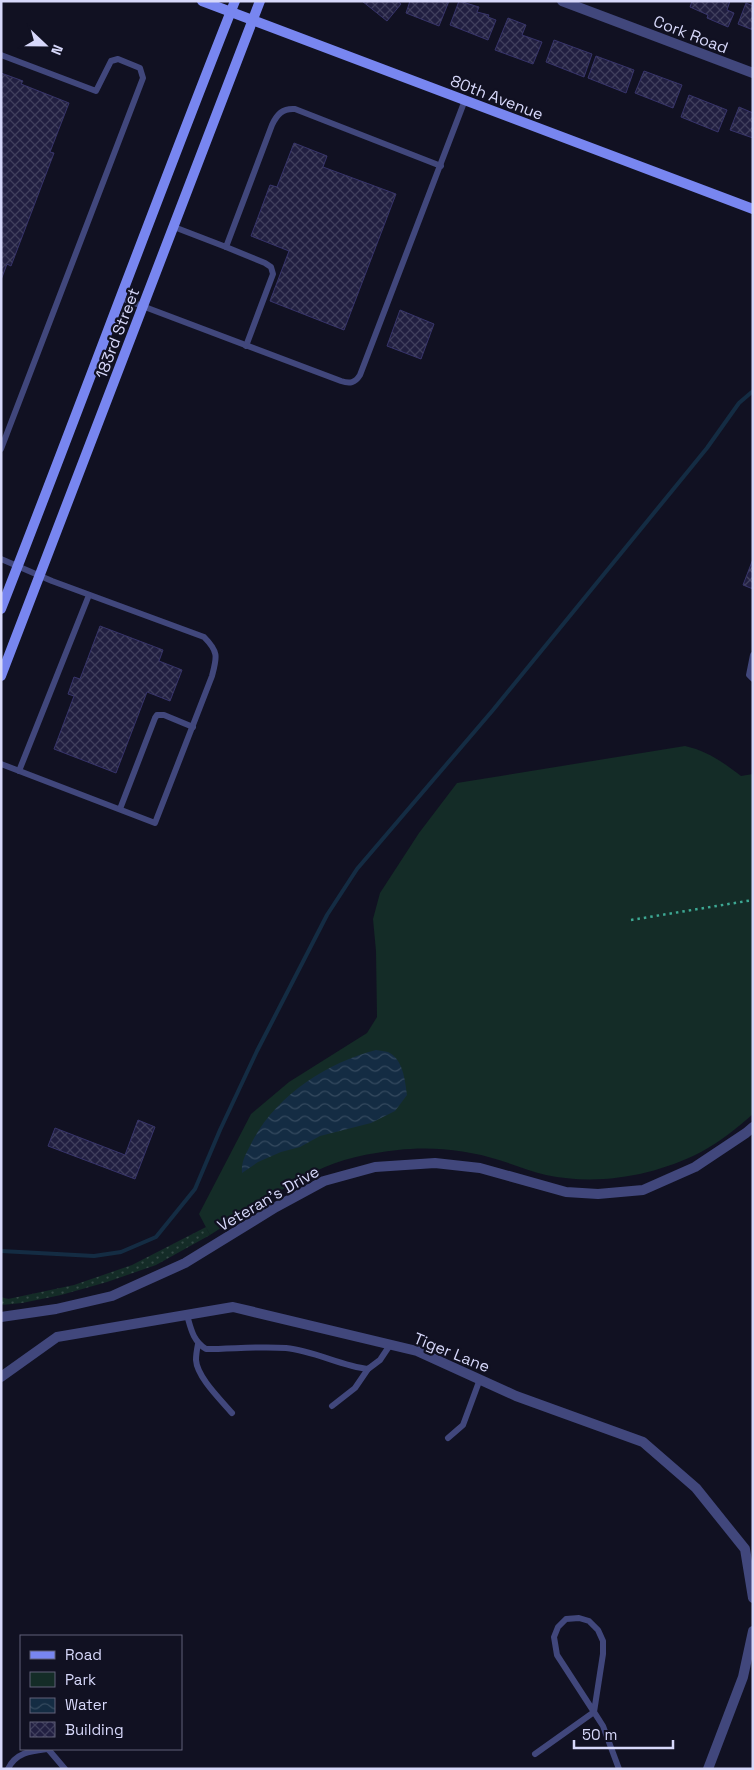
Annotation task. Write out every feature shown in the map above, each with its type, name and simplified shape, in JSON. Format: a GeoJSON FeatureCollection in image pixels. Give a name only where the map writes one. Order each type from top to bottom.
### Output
{"type":"FeatureCollection","features":[{"type":"Feature","properties":{"kind":"street","name":"80th Avenue"},"geometry":{"type":"LineString","coordinates":[[202,1],[753,209]]}},
{"type":"Feature","properties":{"kind":"street","name":"183rd Street"},"geometry":{"type":"LineString","coordinates":[[1,609],[235,1]]}},
{"type":"Feature","properties":{"kind":"street","name":"183rd Street"},"geometry":{"type":"LineString","coordinates":[[1,676],[260,1]]}},
{"type":"Feature","properties":{"kind":"street","name":"Cork Road"},"geometry":{"type":"LineString","coordinates":[[562,1],[753,73]]}},
{"type":"Feature","properties":{"kind":"street","name":"Veteran's Drive"},"geometry":{"type":"LineString","coordinates":[[1,1318],[56,1309],[112,1296],[185,1263],[276,1207],[324,1181],[375,1166],[435,1163],[480,1168],[566,1192],[598,1194],[643,1190],[694,1167],[746,1134],[753,1127]]}},
{"type":"Feature","properties":{"kind":"street","name":"Tiger Lane"},"geometry":{"type":"LineString","coordinates":[[1,1377],[57,1337],[233,1307],[417,1351],[516,1396],[643,1442],[696,1488],[749,1549],[753,1598]]}},
{"type":"Feature","properties":{"kind":"street"},"geometry":{"type":"LineString","coordinates":[[708,1769],[743,1677],[753,1631]]}},
{"type":"Feature","properties":{"kind":"lane"},"geometry":{"type":"LineString","coordinates":[[1,54],[96,91],[111,61],[118,59],[140,68],[143,78],[1,449]]}},
{"type":"Feature","properties":{"kind":"lane"},"geometry":{"type":"LineString","coordinates":[[121,298],[347,383],[357,380],[368,357],[465,100]]}},
{"type":"Feature","properties":{"kind":"lane"},"geometry":{"type":"LineString","coordinates":[[226,247],[272,125],[281,112],[288,109],[295,110],[440,166]]}},
{"type":"Feature","properties":{"kind":"lane"},"geometry":{"type":"LineString","coordinates":[[174,227],[271,267],[273,274],[246,346]]}},
{"type":"Feature","properties":{"kind":"lane"},"geometry":{"type":"LineString","coordinates":[[1,559],[89,595],[204,637],[214,647],[217,659],[155,823],[1,764]]}},
{"type":"Feature","properties":{"kind":"lane"},"geometry":{"type":"LineString","coordinates":[[19,771],[89,595]]}},
{"type":"Feature","properties":{"kind":"lane"},"geometry":{"type":"LineString","coordinates":[[753,655],[750,675],[753,679]]}},
{"type":"Feature","properties":{"kind":"lane"},"geometry":{"type":"LineString","coordinates":[[120,809],[157,715],[164,715],[192,727]]}},
{"type":"Feature","properties":{"kind":"lane"},"geometry":{"type":"LineString","coordinates":[[187,1315],[198,1344],[206,1349],[287,1348],[324,1356],[368,1369]]}},
{"type":"Feature","properties":{"kind":"lane"},"geometry":{"type":"LineString","coordinates":[[198,1344],[196,1360],[198,1368],[203,1378],[232,1413]]}},
{"type":"Feature","properties":{"kind":"lane"},"geometry":{"type":"LineString","coordinates":[[332,1406],[355,1388],[368,1369],[375,1366],[390,1345]]}},
{"type":"Feature","properties":{"kind":"lane"},"geometry":{"type":"LineString","coordinates":[[448,1438],[463,1425],[480,1379]]}},
{"type":"Feature","properties":{"kind":"lane"},"geometry":{"type":"LineString","coordinates":[[535,1754],[594,1712],[603,1654],[603,1641],[598,1630],[589,1621],[579,1618],[566,1619],[558,1627],[554,1637],[557,1655],[594,1712],[603,1726],[619,1769]]}},
{"type":"Feature","properties":{"kind":"lane"},"geometry":{"type":"LineString","coordinates":[[8,1769],[10,1763],[25,1752],[40,1750]]}},
{"type":"Feature","properties":{"kind":"lane"},"geometry":{"type":"LineString","coordinates":[[49,1750],[65,1769]]}},
{"type":"Feature","properties":{"kind":"path"},"geometry":{"type":"LineString","coordinates":[[631,920],[753,900]]}},
{"type":"Feature","properties":{"kind":"green space"},"geometry":{"type":"Polygon","coordinates":[[[685,746],[701,751],[728,766],[741,776],[753,774],[753,1114],[735,1130],[701,1152],[664,1167],[625,1177],[586,1179],[546,1175],[462,1151],[423,1148],[366,1155],[344,1160],[314,1172],[274,1194],[210,1235],[199,1214],[251,1114],[289,1082],[367,1033],[377,1017],[376,951],[373,919],[380,893],[419,833],[457,783],[685,746]]]}},
{"type":"Feature","properties":{"kind":"green space"},"geometry":{"type":"Polygon","coordinates":[[[206,1227],[210,1235],[156,1265],[61,1295],[1,1305],[1,1297],[8,1299],[74,1285],[132,1265],[206,1227]]]}},
{"type":"Feature","properties":{"kind":"water"},"geometry":{"type":"Polygon","coordinates":[[[376,1050],[393,1055],[402,1070],[407,1095],[395,1111],[371,1123],[320,1136],[300,1147],[281,1152],[258,1162],[242,1173],[244,1158],[261,1127],[287,1097],[321,1073],[357,1056],[376,1050]]]}},
{"type":"Feature","properties":{"kind":"building"},"geometry":{"type":"Polygon","coordinates":[[[362,1],[397,1],[401,4],[387,21],[362,1]]]}},
{"type":"Feature","properties":{"kind":"building"},"geometry":{"type":"Polygon","coordinates":[[[410,1],[449,1],[439,26],[406,13],[410,1]]]}},
{"type":"Feature","properties":{"kind":"building"},"geometry":{"type":"Polygon","coordinates":[[[459,1],[479,7],[477,12],[489,15],[488,17],[496,20],[488,40],[450,25],[459,1]]]}},
{"type":"Feature","properties":{"kind":"building"},"geometry":{"type":"Polygon","coordinates":[[[692,1],[730,1],[727,10],[734,13],[728,27],[707,18],[708,15],[690,7],[692,1]]]}},
{"type":"Feature","properties":{"kind":"building"},"geometry":{"type":"Polygon","coordinates":[[[746,3],[753,6],[753,30],[738,24],[746,3]]]}},
{"type":"Feature","properties":{"kind":"building"},"geometry":{"type":"Polygon","coordinates":[[[508,18],[526,25],[522,35],[542,42],[533,64],[495,50],[508,18]]]}},
{"type":"Feature","properties":{"kind":"building"},"geometry":{"type":"Polygon","coordinates":[[[554,40],[592,54],[584,77],[546,62],[554,40]]]}},
{"type":"Feature","properties":{"kind":"building"},"geometry":{"type":"Polygon","coordinates":[[[596,56],[634,70],[626,93],[588,78],[596,56]]]}},
{"type":"Feature","properties":{"kind":"building"},"geometry":{"type":"Polygon","coordinates":[[[644,71],[682,85],[673,108],[635,93],[644,71]]]}},
{"type":"Feature","properties":{"kind":"building"},"geometry":{"type":"Polygon","coordinates":[[[1,73],[23,81],[21,84],[69,103],[50,152],[54,153],[11,266],[7,264],[1,280],[1,73]]]}},
{"type":"Feature","properties":{"kind":"building"},"geometry":{"type":"Polygon","coordinates":[[[689,95],[727,110],[718,132],[681,117],[689,95]]]}},
{"type":"Feature","properties":{"kind":"building"},"geometry":{"type":"Polygon","coordinates":[[[739,107],[753,113],[753,138],[730,130],[739,107]]]}},
{"type":"Feature","properties":{"kind":"building"},"geometry":{"type":"Polygon","coordinates":[[[294,143],[327,156],[323,167],[396,194],[344,330],[270,301],[289,251],[251,236],[270,185],[277,187],[294,143]]]}},
{"type":"Feature","properties":{"kind":"building"},"geometry":{"type":"Polygon","coordinates":[[[400,310],[434,324],[421,359],[387,346],[400,310]]]}},
{"type":"Feature","properties":{"kind":"building"},"geometry":{"type":"Polygon","coordinates":[[[753,559],[753,589],[743,585],[753,559]]]}},
{"type":"Feature","properties":{"kind":"building"},"geometry":{"type":"Polygon","coordinates":[[[100,626],[163,650],[159,661],[182,670],[170,701],[147,692],[116,773],[54,749],[74,696],[68,694],[74,677],[80,679],[100,626]]]}},
{"type":"Feature","properties":{"kind":"building"},"geometry":{"type":"Polygon","coordinates":[[[138,1120],[155,1127],[135,1179],[48,1146],[55,1128],[125,1155],[138,1120]]]}},
{"type":"Feature","properties":{"kind":"waterway"},"geometry":{"type":"LineString","coordinates":[[1,1251],[94,1256],[121,1252],[156,1237],[195,1189],[257,1051],[327,915],[357,869],[493,710],[707,448],[739,403],[753,391]]}}]}
